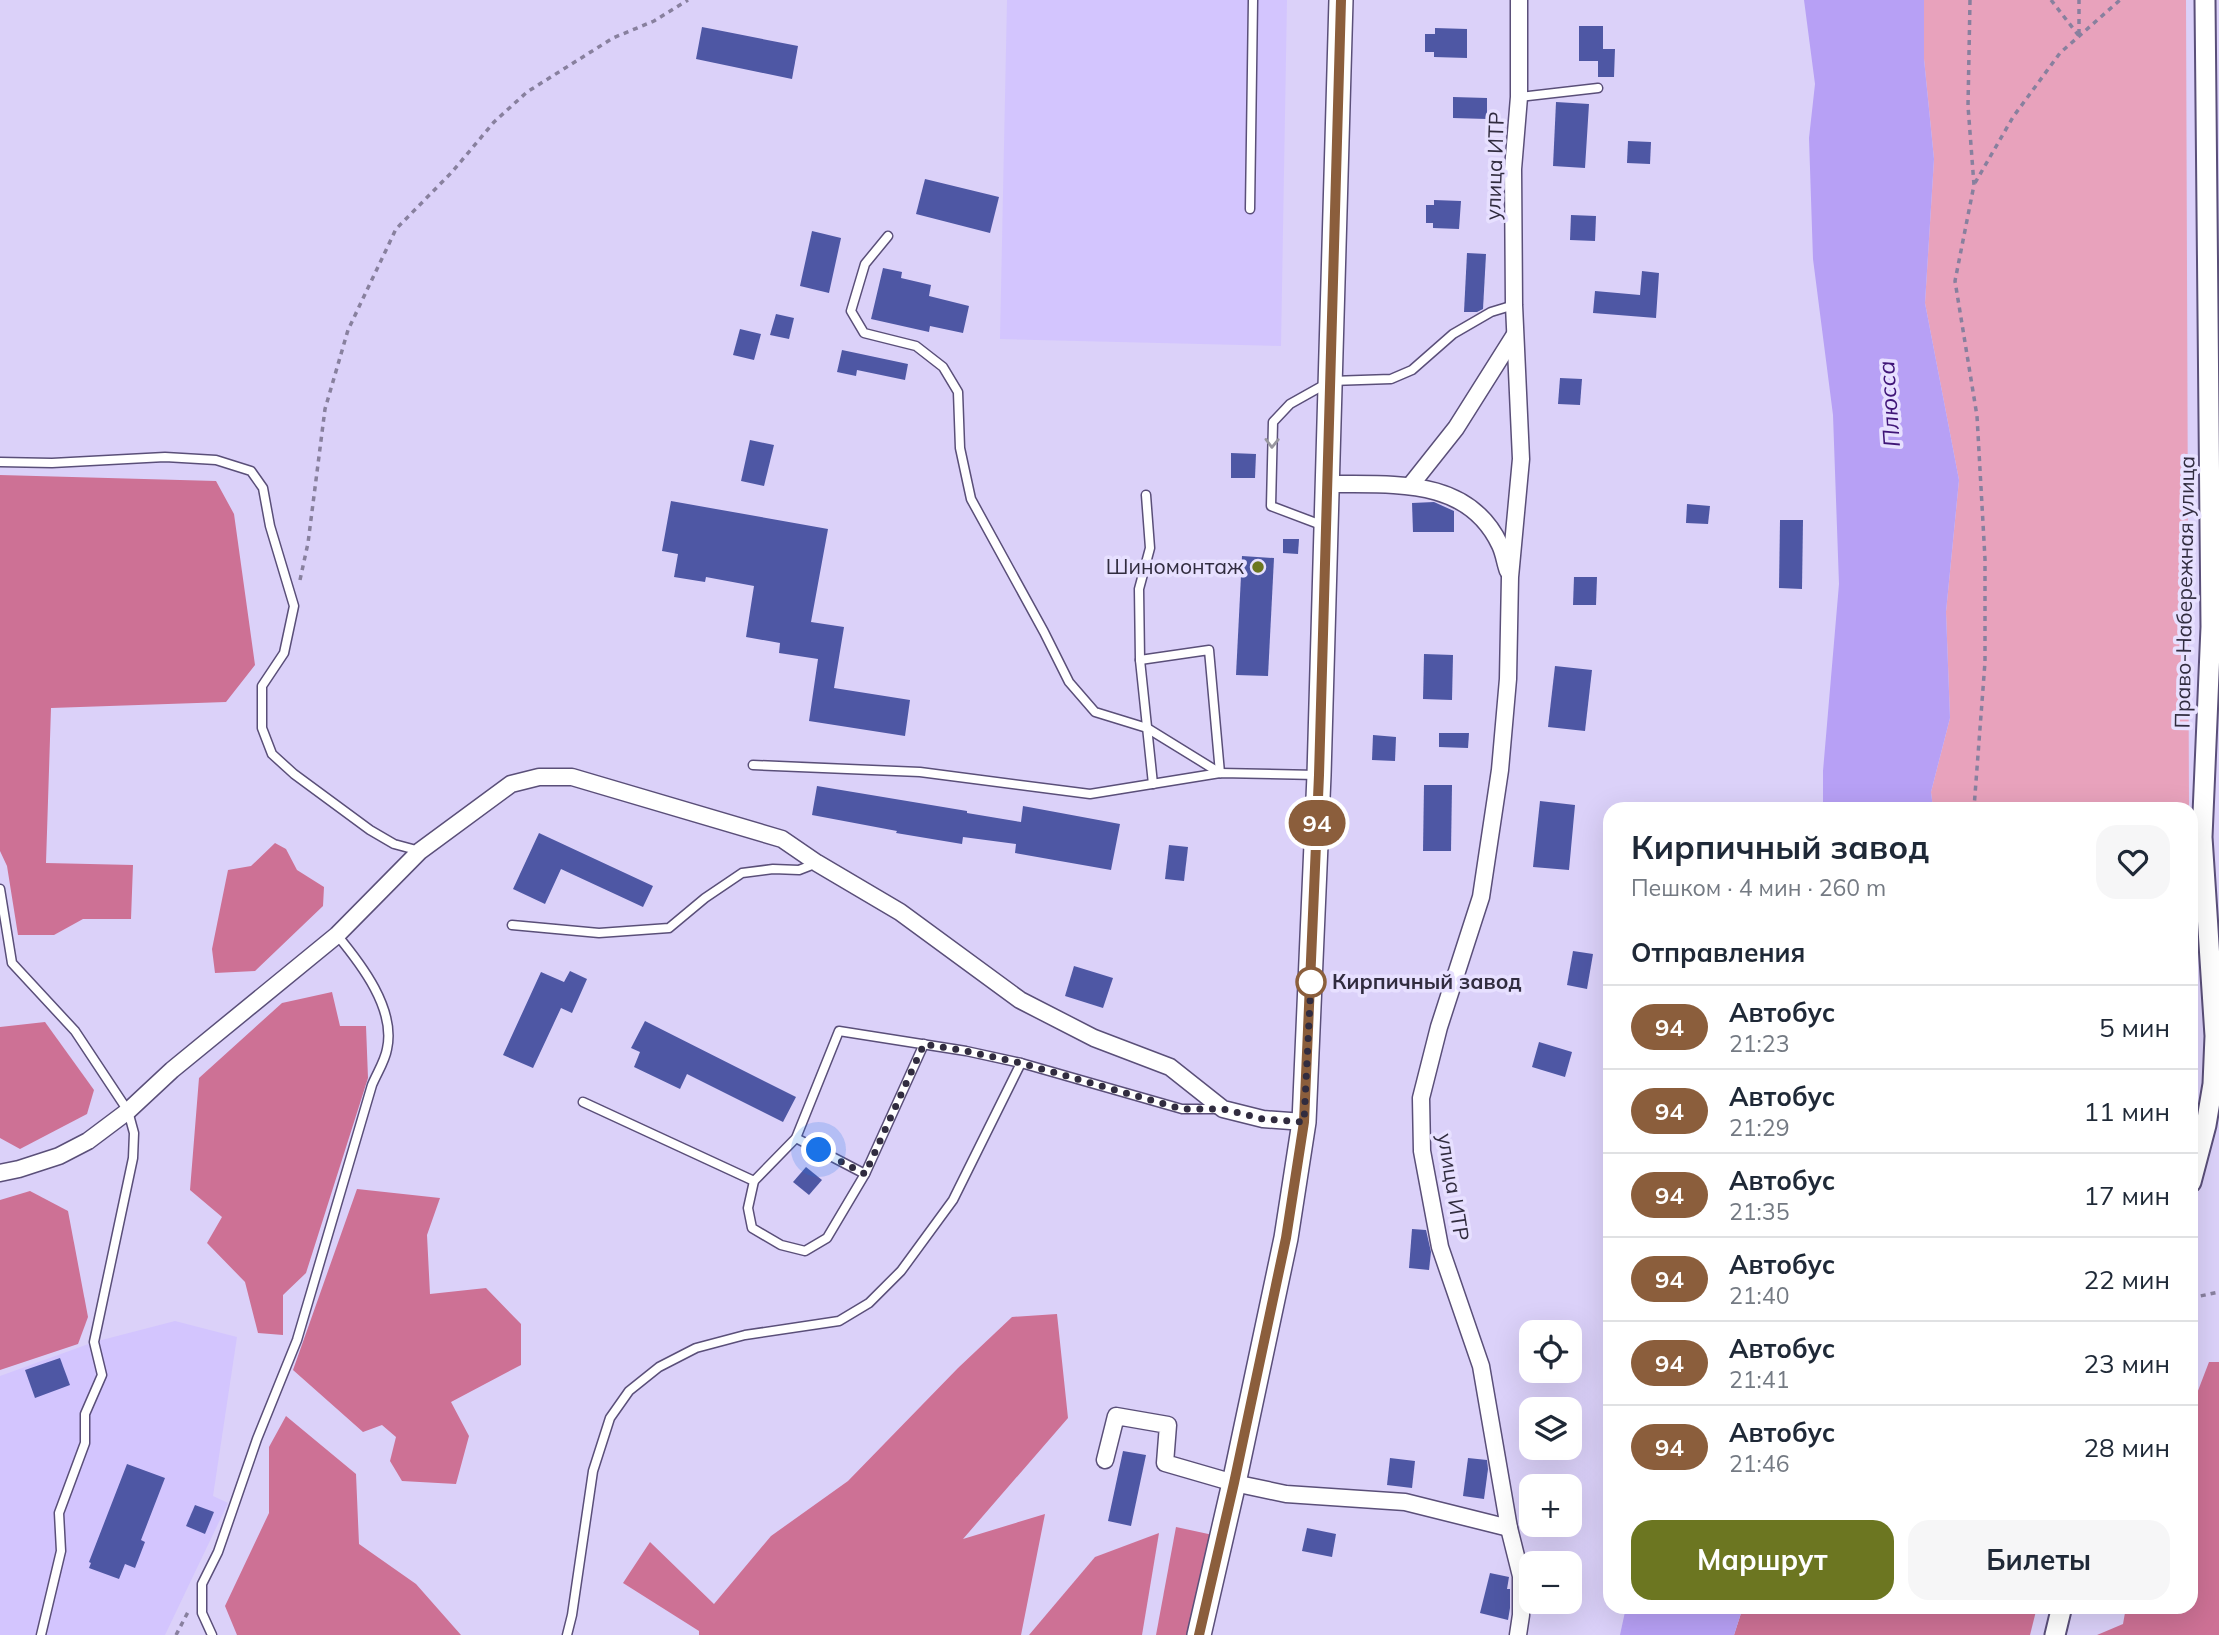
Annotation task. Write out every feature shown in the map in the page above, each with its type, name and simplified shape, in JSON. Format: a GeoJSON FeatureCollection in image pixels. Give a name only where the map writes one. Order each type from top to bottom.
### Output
{"type":"FeatureCollection","features":[{"type":"Feature","properties":{"kind":"main road"},"geometry":{"type":"LineString","coordinates":[[1199,1635],[1286,1238],[1304,1122],[1319,775],[1341,0]]}},
{"type":"Feature","properties":{"kind":"street","name":"улица ИТР"},"geometry":{"type":"LineString","coordinates":[[1518,1635],[1521,1576],[1509,1528],[1480,1366],[1440,1247],[1422,1150],[1421,1098],[1440,1027],[1481,897],[1501,757],[1508,679],[1510,577],[1521,459],[1514,304],[1513,169],[1519,97],[1519,0]]}},
{"type":"Feature","properties":{"kind":"street","name":"Право-Набережная улица"},"geometry":{"type":"LineString","coordinates":[[2198,1154],[2213,1084],[2215,1035],[2202,837],[2215,627],[2205,0]]}},
{"type":"Feature","properties":{"kind":"street"},"geometry":{"type":"LineString","coordinates":[[1407,485],[1456,428],[1515,334]]}},
{"type":"Feature","properties":{"kind":"street","name":"улица ИТР"},"geometry":{"type":"LineString","coordinates":[[1328,484],[1407,485],[1436,491],[1458,500],[1482,518],[1500,545],[1510,577]]}},
{"type":"Feature","properties":{"kind":"street"},"geometry":{"type":"LineString","coordinates":[[0,1173],[59,1156],[89,1141],[337,935],[420,851],[511,784],[539,777],[572,777],[782,839],[900,912],[1020,1000],[1094,1038],[1170,1068],[1223,1109],[1263,1119],[1304,1122]]}},
{"type":"Feature","properties":{"kind":"street"},"geometry":{"type":"LineString","coordinates":[[1105,1460],[1116,1416],[1168,1425],[1165,1463],[1234,1483],[1286,1494],[1405,1502],[1509,1528]]}},
{"type":"Feature","properties":{"kind":"street"},"geometry":{"type":"LineString","coordinates":[[2055,1635],[2060,1614]]}},
{"type":"Feature","properties":{"kind":"lane"},"geometry":{"type":"LineString","coordinates":[[1250,209],[1254,0]]}},
{"type":"Feature","properties":{"kind":"lane"},"geometry":{"type":"LineString","coordinates":[[1519,97],[1598,88]]}},
{"type":"Feature","properties":{"kind":"lane"},"geometry":{"type":"LineString","coordinates":[[888,236],[865,264],[851,312],[864,333],[916,346],[943,367],[958,392],[960,448],[971,499],[1069,682],[1096,712],[1147,728],[1220,773]]}},
{"type":"Feature","properties":{"kind":"lane"},"geometry":{"type":"LineString","coordinates":[[1327,527],[1271,506],[1273,422],[1290,404],[1331,381],[1391,379],[1412,370],[1453,334],[1490,312],[1514,304]]}},
{"type":"Feature","properties":{"kind":"lane"},"geometry":{"type":"LineString","coordinates":[[0,463],[165,457],[216,460],[251,471],[263,488],[270,526],[294,606],[284,653],[262,686],[262,729],[272,754],[294,774],[370,830],[394,844],[420,851]]}},
{"type":"Feature","properties":{"kind":"lane"},"geometry":{"type":"LineString","coordinates":[[1146,495],[1150,548],[1139,589],[1140,660],[1153,784]]}},
{"type":"Feature","properties":{"kind":"lane"},"geometry":{"type":"LineString","coordinates":[[1140,660],[1209,650],[1220,773]]}},
{"type":"Feature","properties":{"kind":"lane"},"geometry":{"type":"LineString","coordinates":[[753,765],[920,772],[1090,794],[1220,773],[1319,775]]}},
{"type":"Feature","properties":{"kind":"lane"},"geometry":{"type":"LineString","coordinates":[[512,925],[599,933],[669,928],[705,898],[742,873],[773,869],[799,870],[817,863]]}},
{"type":"Feature","properties":{"kind":"lane"},"geometry":{"type":"LineString","coordinates":[[0,889],[12,963],[75,1031],[128,1111],[134,1133],[133,1158],[94,1342],[102,1375],[85,1414],[85,1443],[59,1513],[61,1551],[41,1635]]}},
{"type":"Feature","properties":{"kind":"lane"},"geometry":{"type":"LineString","coordinates":[[212,1635],[202,1613],[202,1584],[218,1552],[257,1439],[297,1340],[372,1085],[387,1050],[389,1031],[381,1001],[360,963],[337,935]]}},
{"type":"Feature","properties":{"kind":"lane"},"geometry":{"type":"LineString","coordinates":[[924,1044],[865,1174],[827,1238],[805,1251],[781,1245],[752,1228],[748,1208],[754,1181],[796,1138],[839,1031],[924,1044],[966,1051],[1021,1063],[1182,1109],[1223,1109]]}},
{"type":"Feature","properties":{"kind":"lane"},"geometry":{"type":"LineString","coordinates":[[566,1635],[572,1615],[593,1471],[610,1418],[629,1391],[659,1367],[696,1348],[745,1335],[839,1321],[869,1303],[901,1271],[953,1200],[1021,1063]]}},
{"type":"Feature","properties":{"kind":"lane"},"geometry":{"type":"LineString","coordinates":[[583,1102],[754,1181]]}},
{"type":"Feature","properties":{"kind":"lane"},"geometry":{"type":"LineString","coordinates":[[796,1138],[865,1174]]}},
{"type":"Feature","properties":{"kind":"path"},"geometry":{"type":"LineString","coordinates":[[294,606],[308,543],[325,409],[348,330],[396,229],[452,172],[494,122],[527,92],[613,38],[654,21],[688,0]]}},
{"type":"Feature","properties":{"kind":"path"},"geometry":{"type":"LineString","coordinates":[[1970,0],[1968,106],[1974,185],[1955,281],[1978,416],[1985,559],[1985,662],[1974,802]]}},
{"type":"Feature","properties":{"kind":"path"},"geometry":{"type":"LineString","coordinates":[[2050,0],[2079,36]]}},
{"type":"Feature","properties":{"kind":"path"},"geometry":{"type":"LineString","coordinates":[[2079,0],[2079,36]]}},
{"type":"Feature","properties":{"kind":"path"},"geometry":{"type":"LineString","coordinates":[[1974,185],[2013,117],[2060,53],[2120,0]]}},
{"type":"Feature","properties":{"kind":"path"},"geometry":{"type":"LineString","coordinates":[[2198,1297],[2217,1294]]}},
{"type":"Feature","properties":{"kind":"shaded area"},"geometry":{"type":"Polygon","coordinates":[[[1007,0],[1287,0],[1281,346],[1000,339],[1007,0]]]}},
{"type":"Feature","properties":{"kind":"shaded area"},"geometry":{"type":"Polygon","coordinates":[[[1924,0],[2186,0],[2189,802],[1932,802],[1931,792],[1950,718],[1946,612],[1959,480],[1925,303],[1934,159],[1924,59],[1924,0]]]}},
{"type":"Feature","properties":{"kind":"shaded area"},"geometry":{"type":"Polygon","coordinates":[[[0,475],[216,481],[234,514],[255,665],[226,702],[51,708],[46,863],[133,865],[131,919],[83,919],[54,935],[18,935],[7,866],[0,851],[0,475]]]}},
{"type":"Feature","properties":{"kind":"shaded area"},"geometry":{"type":"Polygon","coordinates":[[[275,843],[286,849],[297,870],[324,887],[323,906],[255,971],[215,973],[212,949],[228,870],[251,866],[275,843]]]}},
{"type":"Feature","properties":{"kind":"shaded area"},"geometry":{"type":"Polygon","coordinates":[[[332,992],[340,1026],[366,1026],[368,1078],[306,1273],[283,1295],[283,1335],[258,1333],[245,1282],[207,1243],[222,1217],[190,1190],[199,1078],[282,1003],[332,992]]]}},
{"type":"Feature","properties":{"kind":"shaded area"},"geometry":{"type":"Polygon","coordinates":[[[45,1022],[94,1090],[87,1114],[20,1149],[0,1138],[0,1027],[45,1022]]]}},
{"type":"Feature","properties":{"kind":"shaded area"},"geometry":{"type":"Polygon","coordinates":[[[357,1189],[440,1198],[427,1235],[430,1294],[486,1288],[521,1324],[521,1365],[451,1402],[469,1436],[456,1484],[402,1481],[390,1461],[396,1437],[382,1425],[363,1432],[293,1370],[357,1189]]]}},
{"type":"Feature","properties":{"kind":"shaded area"},"geometry":{"type":"Polygon","coordinates":[[[30,1191],[68,1211],[88,1317],[78,1344],[0,1370],[0,1200],[30,1191]]]}},
{"type":"Feature","properties":{"kind":"shaded area"},"geometry":{"type":"Polygon","coordinates":[[[1057,1314],[1068,1418],[963,1539],[1045,1514],[1021,1635],[699,1635],[699,1631],[623,1583],[650,1542],[714,1604],[771,1536],[848,1481],[958,1368],[1012,1317],[1057,1314]]]}},
{"type":"Feature","properties":{"kind":"shaded area"},"geometry":{"type":"Polygon","coordinates":[[[175,1321],[237,1337],[213,1496],[228,1503],[165,1635],[0,1635],[0,1376],[94,1342],[175,1321]]]}},
{"type":"Feature","properties":{"kind":"shaded area"},"geometry":{"type":"Polygon","coordinates":[[[2209,1362],[2219,1362],[2219,1635],[2097,1635],[2123,1624],[2125,1614],[2198,1614],[2198,1391],[2209,1362]]]}},
{"type":"Feature","properties":{"kind":"shaded area"},"geometry":{"type":"Polygon","coordinates":[[[286,1416],[356,1474],[359,1544],[416,1584],[461,1635],[237,1635],[225,1606],[269,1513],[269,1447],[286,1416]]]}},
{"type":"Feature","properties":{"kind":"shaded area"},"geometry":{"type":"Polygon","coordinates":[[[1176,1527],[1213,1535],[1190,1635],[1156,1635],[1176,1527]]]}},
{"type":"Feature","properties":{"kind":"shaded area"},"geometry":{"type":"Polygon","coordinates":[[[1159,1533],[1142,1635],[1029,1635],[1095,1557],[1159,1533]]]}},
{"type":"Feature","properties":{"kind":"shaded area"},"geometry":{"type":"Polygon","coordinates":[[[1741,1614],[2035,1614],[2030,1635],[1734,1635],[1741,1614]]]}},
{"type":"Feature","properties":{"kind":"water","name":"Плюсса"},"geometry":{"type":"Polygon","coordinates":[[[1804,0],[1924,0],[1924,59],[1934,159],[1925,303],[1959,480],[1946,612],[1950,718],[1931,792],[1932,802],[1823,802],[1823,771],[1839,584],[1833,415],[1813,259],[1809,138],[1815,84],[1804,0]]]}},
{"type":"Feature","properties":{"kind":"water"},"geometry":{"type":"Polygon","coordinates":[[[1624,1614],[1741,1614],[1734,1635],[1620,1635],[1624,1614]]]}},
{"type":"Feature","properties":{"kind":"building"},"geometry":{"type":"Polygon","coordinates":[[[1579,26],[1603,26],[1603,49],[1615,49],[1614,77],[1598,77],[1598,61],[1579,61],[1579,26]]]}},
{"type":"Feature","properties":{"kind":"building"},"geometry":{"type":"Polygon","coordinates":[[[702,27],[798,46],[792,79],[696,59],[702,27]]]}},
{"type":"Feature","properties":{"kind":"building"},"geometry":{"type":"Polygon","coordinates":[[[1435,28],[1467,29],[1467,58],[1434,57],[1434,52],[1425,52],[1425,34],[1435,34],[1435,28]]]}},
{"type":"Feature","properties":{"kind":"building"},"geometry":{"type":"Polygon","coordinates":[[[1453,97],[1487,98],[1487,119],[1453,118],[1453,97]]]}},
{"type":"Feature","properties":{"kind":"building"},"geometry":{"type":"Polygon","coordinates":[[[1556,102],[1589,104],[1585,168],[1553,166],[1556,102]]]}},
{"type":"Feature","properties":{"kind":"building"},"geometry":{"type":"Polygon","coordinates":[[[1628,141],[1651,142],[1650,164],[1627,163],[1628,141]]]}},
{"type":"Feature","properties":{"kind":"building"},"geometry":{"type":"Polygon","coordinates":[[[925,179],[999,197],[990,233],[916,214],[925,179]]]}},
{"type":"Feature","properties":{"kind":"building"},"geometry":{"type":"Polygon","coordinates":[[[1434,200],[1461,201],[1459,229],[1433,228],[1433,223],[1426,223],[1426,205],[1434,205],[1434,200]]]}},
{"type":"Feature","properties":{"kind":"building"},"geometry":{"type":"Polygon","coordinates":[[[1571,215],[1596,216],[1595,241],[1570,240],[1571,215]]]}},
{"type":"Feature","properties":{"kind":"building"},"geometry":{"type":"Polygon","coordinates":[[[812,231],[841,238],[829,293],[800,286],[812,231]]]}},
{"type":"Feature","properties":{"kind":"building"},"geometry":{"type":"Polygon","coordinates":[[[1467,253],[1486,254],[1483,309],[1477,312],[1464,312],[1467,253]]]}},
{"type":"Feature","properties":{"kind":"building"},"geometry":{"type":"Polygon","coordinates":[[[883,268],[902,272],[901,278],[931,285],[929,296],[969,306],[963,333],[930,326],[929,332],[871,319],[883,268]]]}},
{"type":"Feature","properties":{"kind":"building"},"geometry":{"type":"Polygon","coordinates":[[[1642,271],[1659,273],[1656,318],[1593,313],[1595,291],[1640,295],[1642,271]]]}},
{"type":"Feature","properties":{"kind":"building"},"geometry":{"type":"Polygon","coordinates":[[[776,314],[794,318],[789,339],[770,335],[776,314]]]}},
{"type":"Feature","properties":{"kind":"building"},"geometry":{"type":"Polygon","coordinates":[[[740,329],[761,334],[754,360],[733,355],[740,329]]]}},
{"type":"Feature","properties":{"kind":"building"},"geometry":{"type":"Polygon","coordinates":[[[842,350],[908,364],[905,380],[857,370],[856,376],[837,372],[842,350]]]}},
{"type":"Feature","properties":{"kind":"building"},"geometry":{"type":"Polygon","coordinates":[[[1560,378],[1582,379],[1580,405],[1558,404],[1560,378]]]}},
{"type":"Feature","properties":{"kind":"building"},"geometry":{"type":"Polygon","coordinates":[[[750,440],[774,445],[764,486],[741,481],[750,440]]]}},
{"type":"Feature","properties":{"kind":"building"},"geometry":{"type":"Polygon","coordinates":[[[1231,453],[1256,454],[1255,478],[1231,478],[1231,453]]]}},
{"type":"Feature","properties":{"kind":"building"},"geometry":{"type":"Polygon","coordinates":[[[671,501],[828,529],[811,622],[844,627],[834,688],[910,700],[905,736],[809,721],[818,659],[779,653],[780,643],[746,637],[754,586],[706,577],[705,582],[674,577],[678,554],[662,551],[671,501]]]}},
{"type":"Feature","properties":{"kind":"building"},"geometry":{"type":"Polygon","coordinates":[[[1434,502],[1454,511],[1454,532],[1413,532],[1412,503],[1434,502]]]}},
{"type":"Feature","properties":{"kind":"building"},"geometry":{"type":"Polygon","coordinates":[[[1687,504],[1710,506],[1708,524],[1686,523],[1687,504]]]}},
{"type":"Feature","properties":{"kind":"building"},"geometry":{"type":"Polygon","coordinates":[[[1780,520],[1803,520],[1802,589],[1779,588],[1780,520]]]}},
{"type":"Feature","properties":{"kind":"building"},"geometry":{"type":"Polygon","coordinates":[[[1283,539],[1299,539],[1298,554],[1283,553],[1283,539]]]}},
{"type":"Feature","properties":{"kind":"building"},"geometry":{"type":"Polygon","coordinates":[[[1242,556],[1274,558],[1268,676],[1236,675],[1242,556]]]}},
{"type":"Feature","properties":{"kind":"building"},"geometry":{"type":"Polygon","coordinates":[[[1574,577],[1597,577],[1596,605],[1573,605],[1574,577]]]}},
{"type":"Feature","properties":{"kind":"building"},"geometry":{"type":"Polygon","coordinates":[[[1424,654],[1453,655],[1452,700],[1423,699],[1424,654]]]}},
{"type":"Feature","properties":{"kind":"building"},"geometry":{"type":"Polygon","coordinates":[[[1555,666],[1592,670],[1585,731],[1548,727],[1555,666]]]}},
{"type":"Feature","properties":{"kind":"building"},"geometry":{"type":"Polygon","coordinates":[[[1439,733],[1469,733],[1468,748],[1439,747],[1439,733]]]}},
{"type":"Feature","properties":{"kind":"building"},"geometry":{"type":"Polygon","coordinates":[[[1373,735],[1396,737],[1395,761],[1372,760],[1373,735]]]}},
{"type":"Feature","properties":{"kind":"building"},"geometry":{"type":"Polygon","coordinates":[[[1424,785],[1452,785],[1451,851],[1423,851],[1424,785]]]}},
{"type":"Feature","properties":{"kind":"building"},"geometry":{"type":"Polygon","coordinates":[[[817,786],[1021,822],[1023,806],[1120,824],[1111,870],[1015,853],[1016,844],[963,837],[962,844],[812,815],[817,786]]]}},
{"type":"Feature","properties":{"kind":"building"},"geometry":{"type":"Polygon","coordinates":[[[1540,801],[1575,805],[1569,870],[1533,867],[1540,801]]]}},
{"type":"Feature","properties":{"kind":"building"},"geometry":{"type":"Polygon","coordinates":[[[539,833],[653,886],[643,907],[561,869],[545,904],[513,889],[539,833]]]}},
{"type":"Feature","properties":{"kind":"building"},"geometry":{"type":"Polygon","coordinates":[[[1169,845],[1188,847],[1184,881],[1165,879],[1169,845]]]}},
{"type":"Feature","properties":{"kind":"building"},"geometry":{"type":"Polygon","coordinates":[[[1573,951],[1593,954],[1587,989],[1567,985],[1573,951]]]}},
{"type":"Feature","properties":{"kind":"building"},"geometry":{"type":"Polygon","coordinates":[[[1074,966],[1113,978],[1103,1008],[1065,996],[1074,966]]]}},
{"type":"Feature","properties":{"kind":"building"},"geometry":{"type":"Polygon","coordinates":[[[570,971],[587,979],[572,1013],[561,1008],[533,1068],[503,1055],[541,972],[564,982],[570,971]]]}},
{"type":"Feature","properties":{"kind":"building"},"geometry":{"type":"Polygon","coordinates":[[[645,1021],[796,1097],[783,1122],[687,1074],[680,1089],[634,1067],[640,1052],[631,1048],[645,1021]]]}},
{"type":"Feature","properties":{"kind":"building"},"geometry":{"type":"Polygon","coordinates":[[[1539,1042],[1572,1052],[1565,1077],[1532,1067],[1539,1042]]]}},
{"type":"Feature","properties":{"kind":"building"},"geometry":{"type":"Polygon","coordinates":[[[806,1167],[822,1180],[809,1195],[793,1182],[806,1167]]]}},
{"type":"Feature","properties":{"kind":"building"},"geometry":{"type":"Polygon","coordinates":[[[1412,1229],[1426,1230],[1431,1252],[1429,1270],[1409,1268],[1412,1229]]]}},
{"type":"Feature","properties":{"kind":"building"},"geometry":{"type":"Polygon","coordinates":[[[60,1358],[70,1385],[35,1398],[25,1370],[60,1358]]]}},
{"type":"Feature","properties":{"kind":"building"},"geometry":{"type":"Polygon","coordinates":[[[1123,1451],[1146,1455],[1131,1526],[1108,1521],[1123,1451]]]}},
{"type":"Feature","properties":{"kind":"building"},"geometry":{"type":"Polygon","coordinates":[[[1390,1458],[1415,1461],[1412,1488],[1387,1485],[1390,1458]]]}},
{"type":"Feature","properties":{"kind":"building"},"geometry":{"type":"Polygon","coordinates":[[[1468,1458],[1487,1460],[1484,1499],[1463,1496],[1468,1458]]]}},
{"type":"Feature","properties":{"kind":"building"},"geometry":{"type":"Polygon","coordinates":[[[127,1464],[165,1478],[141,1540],[145,1542],[135,1568],[125,1564],[119,1579],[89,1568],[89,1562],[127,1464]]]}},
{"type":"Feature","properties":{"kind":"building"},"geometry":{"type":"Polygon","coordinates":[[[195,1505],[214,1512],[205,1534],[186,1526],[195,1505]]]}},
{"type":"Feature","properties":{"kind":"building"},"geometry":{"type":"Polygon","coordinates":[[[1307,1528],[1336,1534],[1332,1557],[1302,1551],[1307,1528]]]}},
{"type":"Feature","properties":{"kind":"building"},"geometry":{"type":"Polygon","coordinates":[[[1490,1573],[1509,1577],[1508,1620],[1480,1613],[1490,1573]]]}},
{"type":"Feature","properties":{"kind":"bus line","name":"94"},"geometry":{"type":"LineString","coordinates":[[1199,1635],[1286,1238],[1304,1122],[1319,775],[1341,0]]}},
{"type":"Feature","properties":{"kind":"place","name":"Шиномонтаж"},"geometry":{"type":"Point","coordinates":[1258,567]}},
{"type":"Feature","properties":{"kind":"place","name":"Кирпичный завод"},"geometry":{"type":"Point","coordinates":[1311,982]}},
{"type":"Feature","properties":{"kind":"route"},"geometry":{"type":"LineString","coordinates":[[819,1150],[865,1174],[924,1044],[1021,1063],[1182,1109],[1223,1109],[1263,1119],[1304,1122],[1311,982]]}}]}
